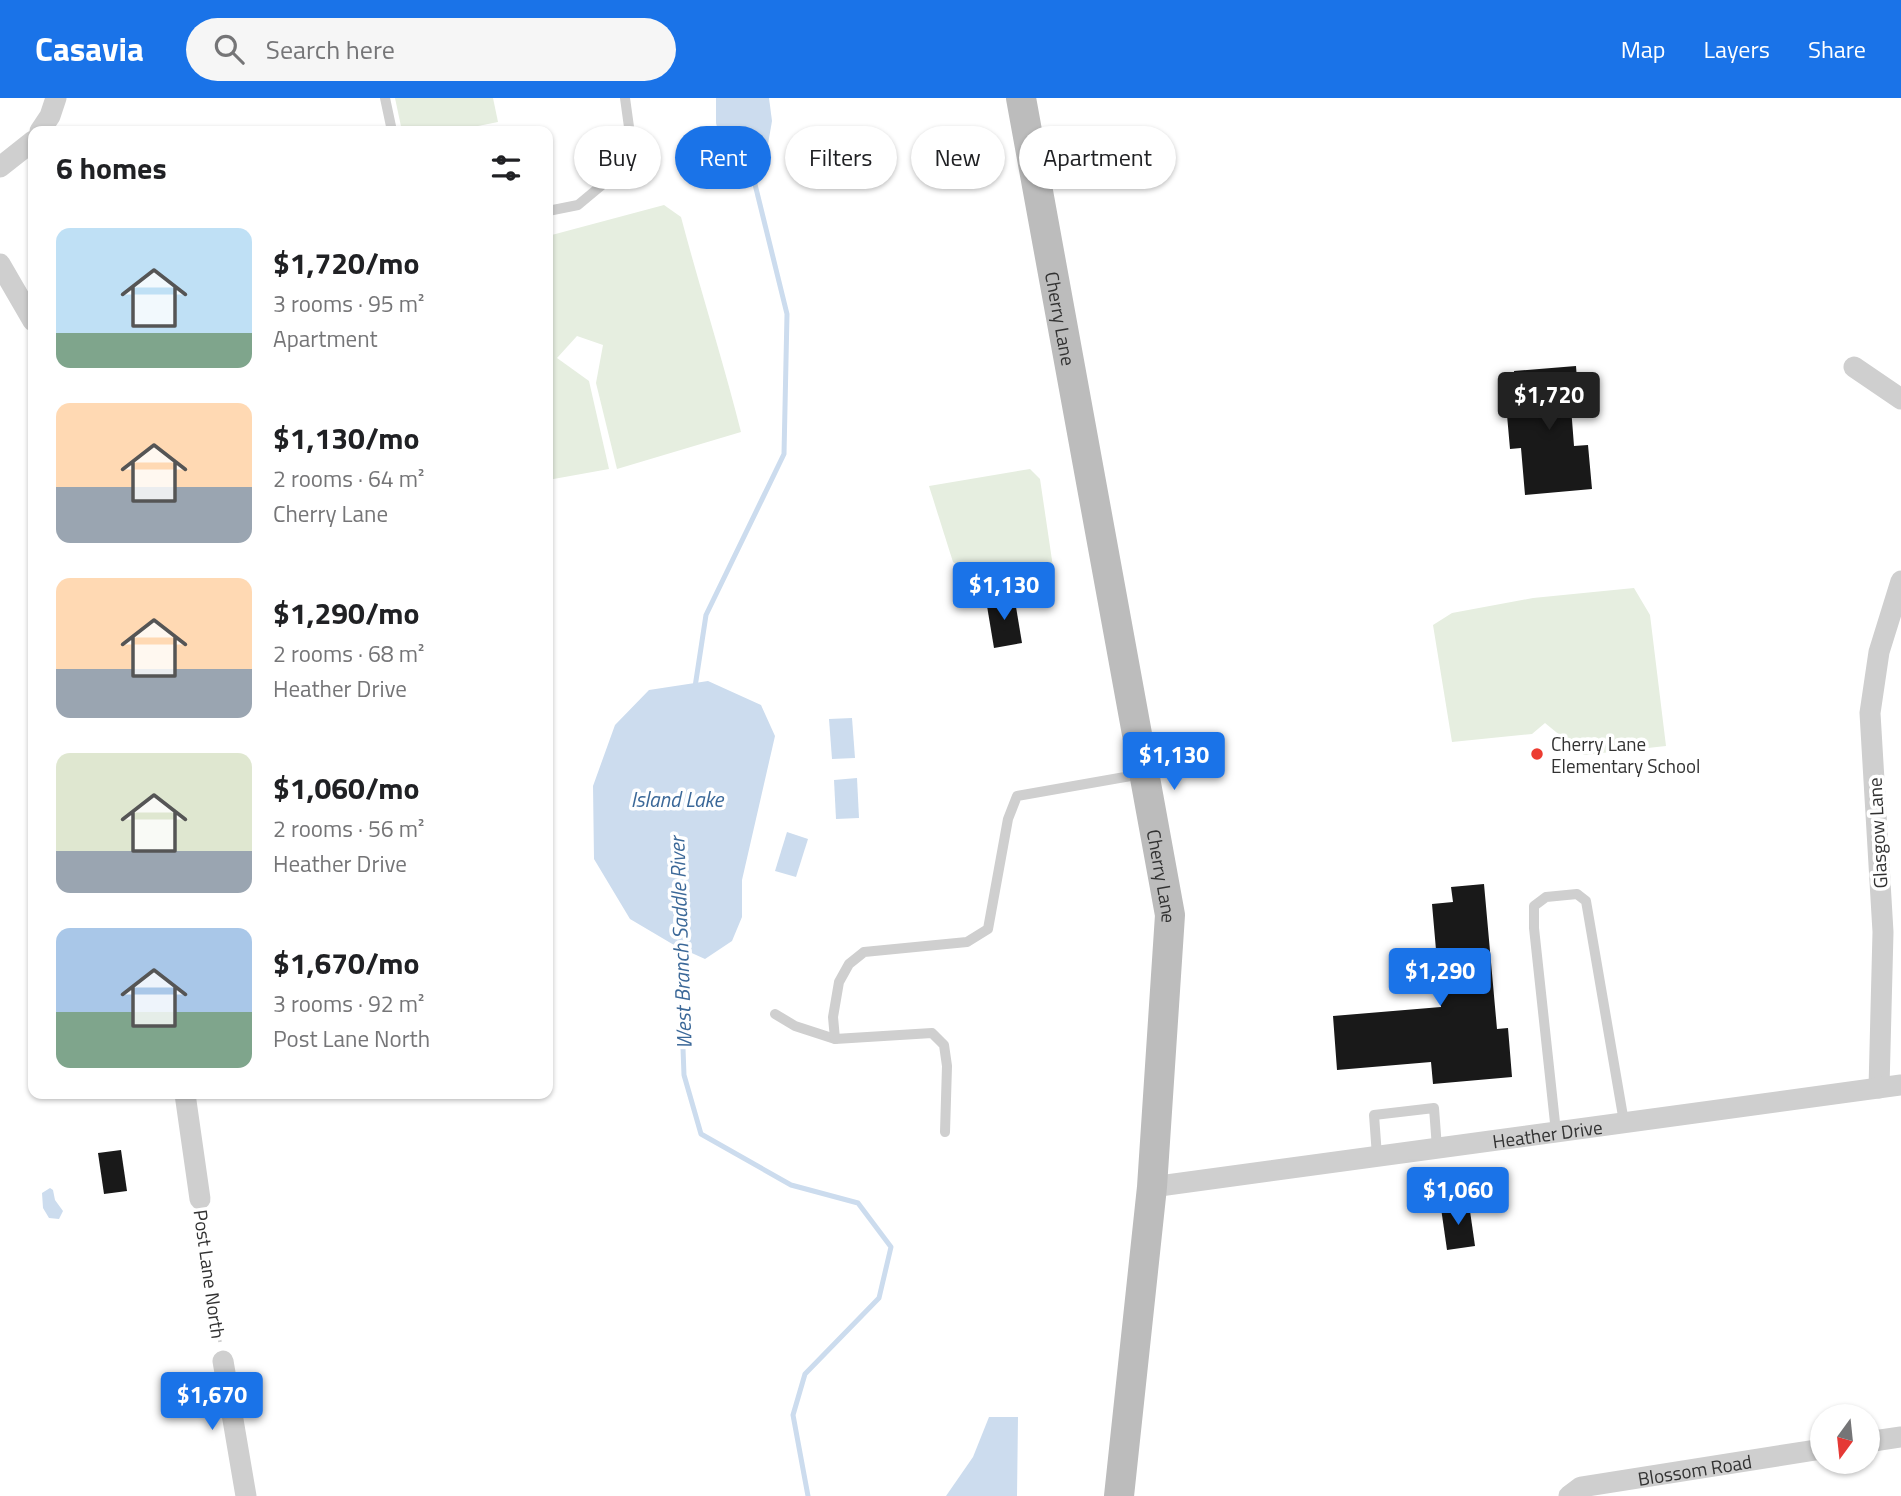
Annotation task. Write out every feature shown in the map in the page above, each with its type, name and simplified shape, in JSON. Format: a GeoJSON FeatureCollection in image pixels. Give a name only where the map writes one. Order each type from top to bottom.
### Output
{"type":"FeatureCollection","features":[{"type":"Feature","properties":{"kind":"street"},"geometry":{"type":"LineString","coordinates":[[43,126],[56,98]]}},
{"type":"Feature","properties":{"kind":"street","name":"Cherry Lane"},"geometry":{"type":"LineString","coordinates":[[1021,98],[1170,915],[1152,1186],[1119,1496]]}},
{"type":"Feature","properties":{"kind":"street"},"geometry":{"type":"LineString","coordinates":[[0,167],[28,145]]}},
{"type":"Feature","properties":{"kind":"street"},"geometry":{"type":"LineString","coordinates":[[0,264],[28,312]]}},
{"type":"Feature","properties":{"kind":"street"},"geometry":{"type":"LineString","coordinates":[[1854,366],[1901,399]]}},
{"type":"Feature","properties":{"kind":"street","name":"Glasgow Lane"},"geometry":{"type":"LineString","coordinates":[[1879,1088],[1883,932],[1870,713],[1879,652],[1901,581]]}},
{"type":"Feature","properties":{"kind":"street","name":"Heather Drive"},"geometry":{"type":"LineString","coordinates":[[1152,1186],[1901,1085]]}},
{"type":"Feature","properties":{"kind":"street","name":"Post Lane North"},"geometry":{"type":"LineString","coordinates":[[186,1099],[200,1199]]}},
{"type":"Feature","properties":{"kind":"street","name":"Post Lane North"},"geometry":{"type":"LineString","coordinates":[[223,1361],[246,1496]]}},
{"type":"Feature","properties":{"kind":"street"},"geometry":{"type":"LineString","coordinates":[[1880,1440],[1901,1437]]}},
{"type":"Feature","properties":{"kind":"street","name":"Blossom Road"},"geometry":{"type":"LineString","coordinates":[[1569,1496],[1581,1487],[1810,1451]]}},
{"type":"Feature","properties":{"kind":"lane"},"geometry":{"type":"LineString","coordinates":[[385,98],[391,126]]}},
{"type":"Feature","properties":{"kind":"lane"},"geometry":{"type":"LineString","coordinates":[[553,210],[578,205],[608,180],[622,152],[629,127],[625,98]]}},
{"type":"Feature","properties":{"kind":"lane"},"geometry":{"type":"LineString","coordinates":[[835,1040],[833,1017],[839,982],[849,964],[864,953],[967,942],[988,929],[1008,819],[1017,796],[1144,774]]}},
{"type":"Feature","properties":{"kind":"lane"},"geometry":{"type":"LineString","coordinates":[[1556,1132],[1534,928],[1534,906],[1546,897],[1577,894],[1586,901],[1624,1122]]}},
{"type":"Feature","properties":{"kind":"lane"},"geometry":{"type":"LineString","coordinates":[[775,1014],[795,1026],[835,1040],[932,1034],[944,1045],[947,1066],[945,1132]]}},
{"type":"Feature","properties":{"kind":"lane"},"geometry":{"type":"LineString","coordinates":[[1377,1156],[1374,1115],[1434,1108],[1437,1148]]}},
{"type":"Feature","properties":{"kind":"path","name":"Post Lane North"},"geometry":{"type":"LineString","coordinates":[[200,1199],[223,1361]]}},
{"type":"Feature","properties":{"kind":"shaded area"},"geometry":{"type":"Polygon","coordinates":[[[395,98],[493,98],[498,122],[478,126],[401,126],[395,98]]]}},
{"type":"Feature","properties":{"kind":"shaded area"},"geometry":{"type":"Polygon","coordinates":[[[664,205],[681,217],[741,432],[617,469],[596,383],[603,345],[577,336],[557,358],[589,381],[609,469],[553,479],[553,235],[664,205]]]}},
{"type":"Feature","properties":{"kind":"shaded area"},"geometry":{"type":"Polygon","coordinates":[[[1030,469],[1040,479],[1053,567],[991,586],[953,562],[929,486],[1030,469]]]}},
{"type":"Feature","properties":{"kind":"shaded area"},"geometry":{"type":"Polygon","coordinates":[[[1634,588],[1650,615],[1666,746],[1584,755],[1545,723],[1532,734],[1452,742],[1433,625],[1452,613],[1533,598],[1634,588]]]}},
{"type":"Feature","properties":{"kind":"water"},"geometry":{"type":"Polygon","coordinates":[[[716,98],[769,98],[771,127],[717,126],[716,98]]]}},
{"type":"Feature","properties":{"kind":"water","name":"Island Lake"},"geometry":{"type":"Polygon","coordinates":[[[708,681],[761,705],[775,736],[742,880],[742,917],[732,941],[705,959],[674,945],[630,919],[594,859],[593,786],[615,725],[649,690],[708,681]]]}},
{"type":"Feature","properties":{"kind":"water"},"geometry":{"type":"Polygon","coordinates":[[[852,718],[855,758],[832,759],[829,719],[852,718]]]}},
{"type":"Feature","properties":{"kind":"water"},"geometry":{"type":"Polygon","coordinates":[[[857,778],[859,818],[836,819],[834,780],[857,778]]]}},
{"type":"Feature","properties":{"kind":"water"},"geometry":{"type":"Polygon","coordinates":[[[787,832],[808,839],[796,877],[775,871],[787,832]]]}},
{"type":"Feature","properties":{"kind":"water"},"geometry":{"type":"Polygon","coordinates":[[[50,1188],[63,1211],[59,1219],[49,1218],[43,1208],[42,1193],[50,1188]]]}},
{"type":"Feature","properties":{"kind":"water"},"geometry":{"type":"Polygon","coordinates":[[[989,1417],[1018,1417],[1017,1496],[946,1496],[973,1457],[989,1417]]]}},
{"type":"Feature","properties":{"kind":"building"},"geometry":{"type":"Polygon","coordinates":[[[1576,366],[1579,406],[1571,407],[1574,446],[1588,445],[1592,489],[1525,495],[1521,448],[1510,449],[1507,415],[1517,415],[1514,371],[1576,366]]]}},
{"type":"Feature","properties":{"kind":"building"},"geometry":{"type":"Polygon","coordinates":[[[1014,595],[1022,643],[994,648],[986,600],[1014,595]]]}},
{"type":"Feature","properties":{"kind":"building"},"geometry":{"type":"Polygon","coordinates":[[[1484,884],[1497,1029],[1508,1028],[1512,1077],[1433,1084],[1431,1062],[1337,1070],[1333,1016],[1441,1007],[1432,904],[1453,902],[1451,887],[1484,884]]]}},
{"type":"Feature","properties":{"kind":"building"},"geometry":{"type":"Polygon","coordinates":[[[121,1150],[127,1191],[104,1194],[98,1153],[121,1150]]]}},
{"type":"Feature","properties":{"kind":"building"},"geometry":{"type":"Polygon","coordinates":[[[1469,1204],[1475,1246],[1447,1250],[1441,1208],[1469,1204]]]}},
{"type":"Feature","properties":{"kind":"waterway","name":"West Branch Saddle River"},"geometry":{"type":"LineString","coordinates":[[695,687],[706,615],[784,454],[787,314],[756,189]]}},
{"type":"Feature","properties":{"kind":"waterway","name":"West Branch Saddle River"},"geometry":{"type":"LineString","coordinates":[[679,941],[684,1075],[701,1134],[791,1185],[858,1203],[891,1247],[879,1298],[805,1374],[793,1415],[808,1496]]}},
{"type":"Feature","properties":{"kind":"place","name":"Cherry Lane Elementary School"},"geometry":{"type":"Point","coordinates":[1537,754]}}]}
